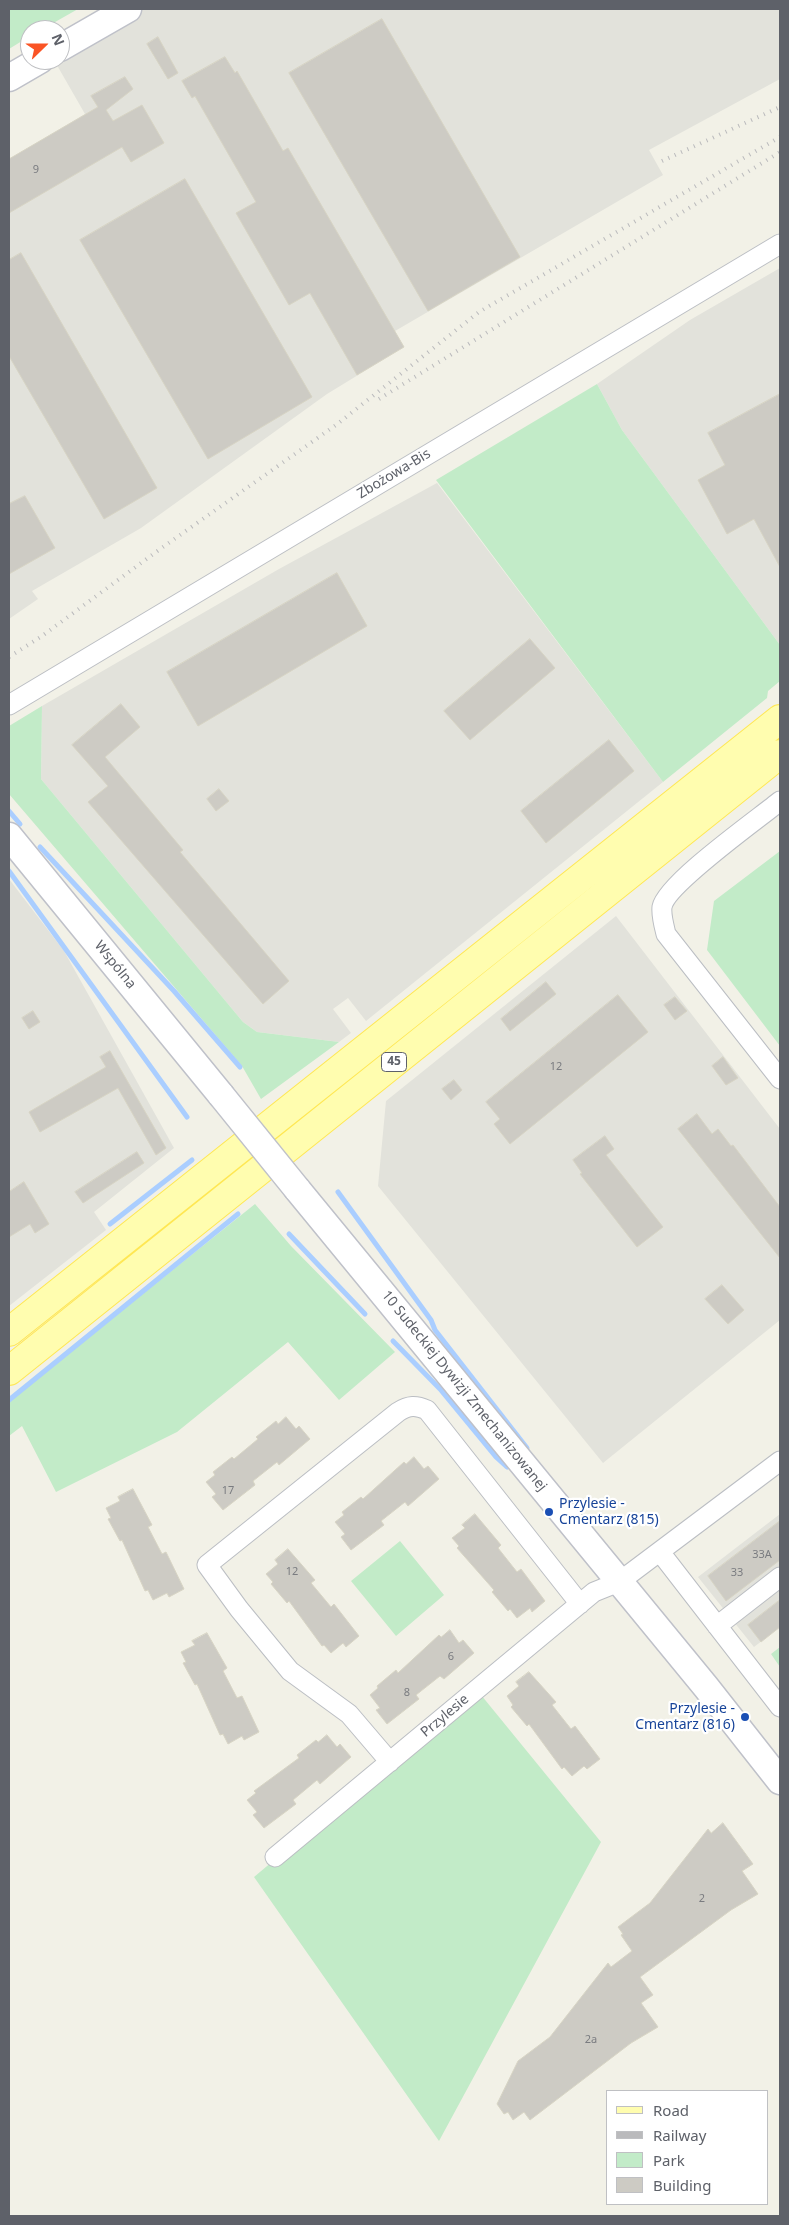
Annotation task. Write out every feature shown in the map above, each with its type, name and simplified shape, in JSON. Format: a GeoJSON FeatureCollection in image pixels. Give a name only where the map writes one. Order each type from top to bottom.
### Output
{"type":"FeatureCollection","features":[{"type":"Feature","properties":{"kind":"main road","name":"45"},"geometry":{"type":"LineString","coordinates":[[9,1332],[780,719]]}},
{"type":"Feature","properties":{"kind":"main road","name":"45"},"geometry":{"type":"LineString","coordinates":[[9,1371],[780,754]]}},
{"type":"Feature","properties":{"kind":"street"},"geometry":{"type":"LineString","coordinates":[[70,42],[128,9]]}},
{"type":"Feature","properties":{"kind":"street"},"geometry":{"type":"LineString","coordinates":[[9,78],[23,70]]}},
{"type":"Feature","properties":{"kind":"street","name":"Zbożowa-Bis"},"geometry":{"type":"LineString","coordinates":[[9,705],[780,244]]}},
{"type":"Feature","properties":{"kind":"street"},"geometry":{"type":"LineString","coordinates":[[780,801],[684,877],[668,894],[662,906],[666,934],[780,1079]]}},
{"type":"Feature","properties":{"kind":"street","name":"Wspólna"},"geometry":{"type":"LineString","coordinates":[[9,836],[221,1095]]}},
{"type":"Feature","properties":{"kind":"street","name":"10 Sudeckiej Dywizji Zmechanizowanej"},"geometry":{"type":"LineString","coordinates":[[221,1095],[706,1687],[780,1781]]}},
{"type":"Feature","properties":{"kind":"street"},"geometry":{"type":"LineString","coordinates":[[390,1762],[349,1714],[290,1671],[206,1565],[398,1412],[411,1406],[419,1406],[428,1410],[580,1604]]}},
{"type":"Feature","properties":{"kind":"street","name":"Przylesie"},"geometry":{"type":"LineString","coordinates":[[275,1857],[594,1592],[619,1582],[780,1461]]}},
{"type":"Feature","properties":{"kind":"street"},"geometry":{"type":"LineString","coordinates":[[660,1552],[780,1706]]}},
{"type":"Feature","properties":{"kind":"street"},"geometry":{"type":"LineString","coordinates":[[717,1626],[780,1577]]}},
{"type":"Feature","properties":{"kind":"shaded area"},"geometry":{"type":"Polygon","coordinates":[[[128,9],[780,9],[780,79],[649,150],[663,175],[395,331],[404,347],[327,394],[141,528],[32,591],[38,599],[9,619],[9,159],[85,114],[60,70],[70,70],[70,52],[128,9]]]}},
{"type":"Feature","properties":{"kind":"shaded area"},"geometry":{"type":"Polygon","coordinates":[[[780,268],[780,645],[622,430],[597,384],[690,320],[780,268]]]}},
{"type":"Feature","properties":{"kind":"shaded area"},"geometry":{"type":"Polygon","coordinates":[[[437,483],[663,782],[366,1021],[348,998],[333,1009],[351,1033],[339,1042],[257,1032],[243,1022],[41,779],[42,706],[279,569],[437,483]]]}},
{"type":"Feature","properties":{"kind":"shaded area"},"geometry":{"type":"Polygon","coordinates":[[[9,879],[64,951],[174,1148],[94,1212],[106,1230],[9,1306],[9,879]]]}},
{"type":"Feature","properties":{"kind":"shaded area"},"geometry":{"type":"Polygon","coordinates":[[[616,916],[780,1129],[780,1320],[603,1463],[378,1186],[386,1101],[616,916]]]}},
{"type":"Feature","properties":{"kind":"shaded area"},"geometry":{"type":"Polygon","coordinates":[[[780,1514],[780,1627],[754,1647],[698,1577],[780,1514]]]}},
{"type":"Feature","properties":{"kind":"green space"},"geometry":{"type":"Polygon","coordinates":[[[9,9],[78,9],[59,20],[20,20],[20,42],[9,49],[9,9]]]}},
{"type":"Feature","properties":{"kind":"green space"},"geometry":{"type":"Polygon","coordinates":[[[597,384],[622,430],[780,645],[780,681],[768,691],[767,698],[663,782],[436,480],[597,384]]]}},
{"type":"Feature","properties":{"kind":"green space"},"geometry":{"type":"Polygon","coordinates":[[[42,706],[41,779],[243,1022],[257,1032],[339,1042],[261,1099],[242,1066],[9,794],[9,726],[42,706]]]}},
{"type":"Feature","properties":{"kind":"green space"},"geometry":{"type":"Polygon","coordinates":[[[780,851],[780,1046],[707,950],[714,901],[780,851]]]}},
{"type":"Feature","properties":{"kind":"green space"},"geometry":{"type":"Polygon","coordinates":[[[255,1204],[291,1246],[395,1352],[339,1400],[288,1342],[177,1432],[56,1492],[22,1426],[9,1436],[9,1401],[255,1204]]]}},
{"type":"Feature","properties":{"kind":"green space"},"geometry":{"type":"Polygon","coordinates":[[[400,1541],[444,1595],[396,1636],[351,1581],[400,1541]]]}},
{"type":"Feature","properties":{"kind":"green space"},"geometry":{"type":"Polygon","coordinates":[[[780,1647],[780,1667],[771,1654],[780,1647]]]}},
{"type":"Feature","properties":{"kind":"green space"},"geometry":{"type":"Polygon","coordinates":[[[477,1690],[601,1842],[439,2141],[254,1877],[477,1690]]]}},
{"type":"Feature","properties":{"kind":"building"},"geometry":{"type":"Polygon","coordinates":[[[382,19],[520,257],[428,311],[289,73],[382,19]]]}},
{"type":"Feature","properties":{"kind":"building"},"geometry":{"type":"Polygon","coordinates":[[[158,37],[178,73],[168,79],[147,44],[158,37]]]}},
{"type":"Feature","properties":{"kind":"building"},"geometry":{"type":"Polygon","coordinates":[[[225,57],[235,73],[237,71],[283,151],[288,148],[404,347],[357,375],[310,293],[289,305],[236,213],[256,202],[195,96],[192,98],[182,81],[225,57]]]}},
{"type":"Feature","properties":{"kind":"building"},"geometry":{"type":"Polygon","coordinates":[[[125,77],[133,89],[106,110],[113,121],[142,105],[164,143],[131,162],[122,147],[9,213],[9,159],[98,107],[91,96],[125,77]]]}},
{"type":"Feature","properties":{"kind":"building"},"geometry":{"type":"Polygon","coordinates":[[[185,179],[312,397],[208,459],[80,240],[185,179]]]}},
{"type":"Feature","properties":{"kind":"building"},"geometry":{"type":"Polygon","coordinates":[[[21,253],[157,488],[104,519],[9,356],[9,260],[21,253]]]}},
{"type":"Feature","properties":{"kind":"building"},"geometry":{"type":"Polygon","coordinates":[[[780,394],[780,567],[754,519],[727,534],[698,480],[725,465],[708,433],[780,394]]]}},
{"type":"Feature","properties":{"kind":"building"},"geometry":{"type":"Polygon","coordinates":[[[25,496],[55,548],[9,574],[9,504],[25,496]]]}},
{"type":"Feature","properties":{"kind":"building"},"geometry":{"type":"Polygon","coordinates":[[[337,573],[367,626],[198,726],[167,672],[337,573]]]}},
{"type":"Feature","properties":{"kind":"building"},"geometry":{"type":"Polygon","coordinates":[[[530,639],[555,668],[470,740],[444,711],[530,639]]]}},
{"type":"Feature","properties":{"kind":"building"},"geometry":{"type":"Polygon","coordinates":[[[121,704],[140,727],[105,757],[183,850],[180,852],[289,981],[263,1004],[88,802],[108,786],[72,745],[121,704]]]}},
{"type":"Feature","properties":{"kind":"building"},"geometry":{"type":"Polygon","coordinates":[[[609,740],[634,771],[546,843],[521,811],[609,740]]]}},
{"type":"Feature","properties":{"kind":"building"},"geometry":{"type":"Polygon","coordinates":[[[219,789],[229,801],[216,811],[207,799],[219,789]]]}},
{"type":"Feature","properties":{"kind":"building"},"geometry":{"type":"Polygon","coordinates":[[[546,982],[556,994],[510,1031],[501,1019],[546,982]]]}},
{"type":"Feature","properties":{"kind":"building"},"geometry":{"type":"Polygon","coordinates":[[[618,995],[648,1032],[510,1144],[494,1124],[500,1119],[486,1102],[618,995]]]}},
{"type":"Feature","properties":{"kind":"building"},"geometry":{"type":"Polygon","coordinates":[[[675,997],[687,1011],[675,1020],[664,1005],[675,997]]]}},
{"type":"Feature","properties":{"kind":"building"},"geometry":{"type":"Polygon","coordinates":[[[33,1011],[40,1022],[29,1029],[22,1018],[33,1011]]]}},
{"type":"Feature","properties":{"kind":"building"},"geometry":{"type":"Polygon","coordinates":[[[110,1051],[166,1148],[156,1155],[118,1088],[40,1132],[29,1112],[106,1067],[100,1057],[110,1051]]]}},
{"type":"Feature","properties":{"kind":"building"},"geometry":{"type":"Polygon","coordinates":[[[723,1057],[738,1078],[726,1085],[712,1066],[723,1057]]]}},
{"type":"Feature","properties":{"kind":"building"},"geometry":{"type":"Polygon","coordinates":[[[454,1080],[462,1090],[451,1100],[442,1089],[454,1080]]]}},
{"type":"Feature","properties":{"kind":"building"},"geometry":{"type":"Polygon","coordinates":[[[697,1114],[712,1134],[718,1129],[731,1146],[733,1145],[780,1207],[780,1258],[678,1129],[697,1114]]]}},
{"type":"Feature","properties":{"kind":"building"},"geometry":{"type":"Polygon","coordinates":[[[605,1136],[614,1149],[606,1155],[663,1227],[637,1247],[580,1174],[582,1173],[573,1160],[605,1136]]]}},
{"type":"Feature","properties":{"kind":"building"},"geometry":{"type":"Polygon","coordinates":[[[137,1152],[144,1163],[83,1203],[75,1192],[137,1152]]]}},
{"type":"Feature","properties":{"kind":"building"},"geometry":{"type":"Polygon","coordinates":[[[24,1182],[49,1224],[35,1233],[30,1224],[9,1237],[9,1192],[24,1182]]]}},
{"type":"Feature","properties":{"kind":"building"},"geometry":{"type":"Polygon","coordinates":[[[722,1285],[744,1310],[728,1324],[705,1299],[722,1285]]]}},
{"type":"Feature","properties":{"kind":"building"},"geometry":{"type":"Polygon","coordinates":[[[286,1417],[296,1429],[299,1426],[310,1439],[279,1465],[277,1462],[253,1481],[255,1485],[223,1510],[212,1497],[216,1494],[206,1482],[215,1475],[213,1472],[232,1457],[234,1459],[258,1439],[256,1437],[276,1421],[278,1424],[286,1417]]]}},
{"type":"Feature","properties":{"kind":"building"},"geometry":{"type":"Polygon","coordinates":[[[414,1457],[424,1469],[428,1466],[439,1479],[408,1506],[405,1502],[381,1521],[384,1525],[351,1550],[341,1537],[345,1534],[335,1522],[344,1515],[342,1512],[361,1497],[363,1499],[404,1462],[406,1464],[414,1457]]]}},
{"type":"Feature","properties":{"kind":"building"},"geometry":{"type":"Polygon","coordinates":[[[133,1489],[152,1525],[148,1527],[162,1554],[166,1552],[184,1589],[169,1597],[167,1593],[153,1600],[148,1590],[145,1591],[122,1540],[120,1541],[108,1519],[111,1518],[106,1508],[120,1501],[118,1497],[133,1489]]]}},
{"type":"Feature","properties":{"kind":"building"},"geometry":{"type":"Polygon","coordinates":[[[475,1514],[501,1545],[498,1548],[517,1572],[521,1569],[545,1601],[532,1612],[530,1608],[517,1618],[510,1609],[508,1611],[492,1592],[494,1590],[457,1548],[459,1546],[452,1538],[465,1528],[462,1525],[475,1514]]]}},
{"type":"Feature","properties":{"kind":"building"},"geometry":{"type":"Polygon","coordinates":[[[780,1521],[780,1560],[726,1601],[708,1576],[780,1521]]]}},
{"type":"Feature","properties":{"kind":"building"},"geometry":{"type":"Polygon","coordinates":[[[288,1549],[315,1580],[311,1583],[331,1607],[334,1604],[359,1636],[346,1647],[343,1643],[331,1653],[324,1645],[322,1646],[289,1601],[287,1603],[271,1584],[273,1582],[266,1574],[278,1564],[275,1560],[288,1549]]]}},
{"type":"Feature","properties":{"kind":"building"},"geometry":{"type":"Polygon","coordinates":[[[780,1600],[780,1627],[761,1642],[748,1625],[780,1600]]]}},
{"type":"Feature","properties":{"kind":"building"},"geometry":{"type":"Polygon","coordinates":[[[450,1630],[459,1643],[463,1640],[474,1653],[444,1679],[440,1676],[416,1695],[419,1699],[387,1724],[376,1710],[380,1708],[370,1695],[378,1688],[377,1686],[396,1670],[398,1673],[439,1635],[441,1637],[450,1630]]]}},
{"type":"Feature","properties":{"kind":"building"},"geometry":{"type":"Polygon","coordinates":[[[207,1633],[227,1668],[223,1671],[237,1698],[242,1696],[259,1732],[244,1740],[242,1736],[228,1744],[223,1734],[220,1735],[197,1684],[195,1685],[183,1663],[186,1662],[181,1652],[195,1645],[192,1641],[207,1633]]]}},
{"type":"Feature","properties":{"kind":"building"},"geometry":{"type":"Polygon","coordinates":[[[529,1672],[556,1702],[552,1705],[571,1729],[575,1726],[600,1759],[587,1769],[584,1766],[572,1776],[564,1767],[562,1769],[529,1724],[527,1726],[511,1707],[513,1705],[507,1696],[519,1686],[516,1682],[529,1672]]]}},
{"type":"Feature","properties":{"kind":"building"},"geometry":{"type":"Polygon","coordinates":[[[327,1735],[337,1747],[340,1744],[351,1757],[320,1784],[317,1780],[293,1800],[296,1804],[264,1828],[253,1815],[257,1812],[247,1800],[256,1793],[254,1791],[299,1758],[297,1755],[316,1740],[318,1742],[327,1735]]]}},
{"type":"Feature","properties":{"kind":"building"},"geometry":{"type":"Polygon","coordinates":[[[723,1823],[753,1864],[742,1871],[758,1894],[731,1910],[640,1977],[653,1995],[641,2003],[658,2027],[631,2043],[530,2120],[524,2112],[513,2120],[508,2112],[504,2114],[497,2104],[518,2061],[550,2037],[608,1963],[611,1967],[632,1951],[618,1927],[650,1903],[708,1829],[711,1833],[723,1823]]]}},
{"type":"Feature","properties":{"kind":"waterway"},"geometry":{"type":"LineString","coordinates":[[9,811],[20,824]]}},
{"type":"Feature","properties":{"kind":"waterway"},"geometry":{"type":"LineString","coordinates":[[40,847],[174,991],[240,1067]]}},
{"type":"Feature","properties":{"kind":"waterway"},"geometry":{"type":"LineString","coordinates":[[9,871],[187,1117]]}},
{"type":"Feature","properties":{"kind":"waterway"},"geometry":{"type":"LineString","coordinates":[[110,1224],[192,1160]]}},
{"type":"Feature","properties":{"kind":"waterway"},"geometry":{"type":"LineString","coordinates":[[338,1192],[431,1320],[435,1330],[527,1448]]}},
{"type":"Feature","properties":{"kind":"waterway"},"geometry":{"type":"LineString","coordinates":[[9,1400],[238,1214]]}},
{"type":"Feature","properties":{"kind":"waterway"},"geometry":{"type":"LineString","coordinates":[[289,1234],[365,1314]]}},
{"type":"Feature","properties":{"kind":"waterway"},"geometry":{"type":"LineString","coordinates":[[393,1341],[440,1389],[496,1457],[507,1467]]}},
{"type":"Feature","properties":{"kind":"railway"},"geometry":{"type":"LineString","coordinates":[[662,161],[780,107]]}},
{"type":"Feature","properties":{"kind":"railway"},"geometry":{"type":"LineString","coordinates":[[9,657],[42,636],[156,552],[336,425],[479,312],[780,137]]}},
{"type":"Feature","properties":{"kind":"railway"},"geometry":{"type":"LineString","coordinates":[[379,399],[780,152]]}},
{"type":"Feature","properties":{"kind":"place","name":"Przylesie - Cmentarz (815)"},"geometry":{"type":"Point","coordinates":[549,1512]}},
{"type":"Feature","properties":{"kind":"place","name":"Przylesie - Cmentarz (816)"},"geometry":{"type":"Point","coordinates":[745,1717]}}]}
